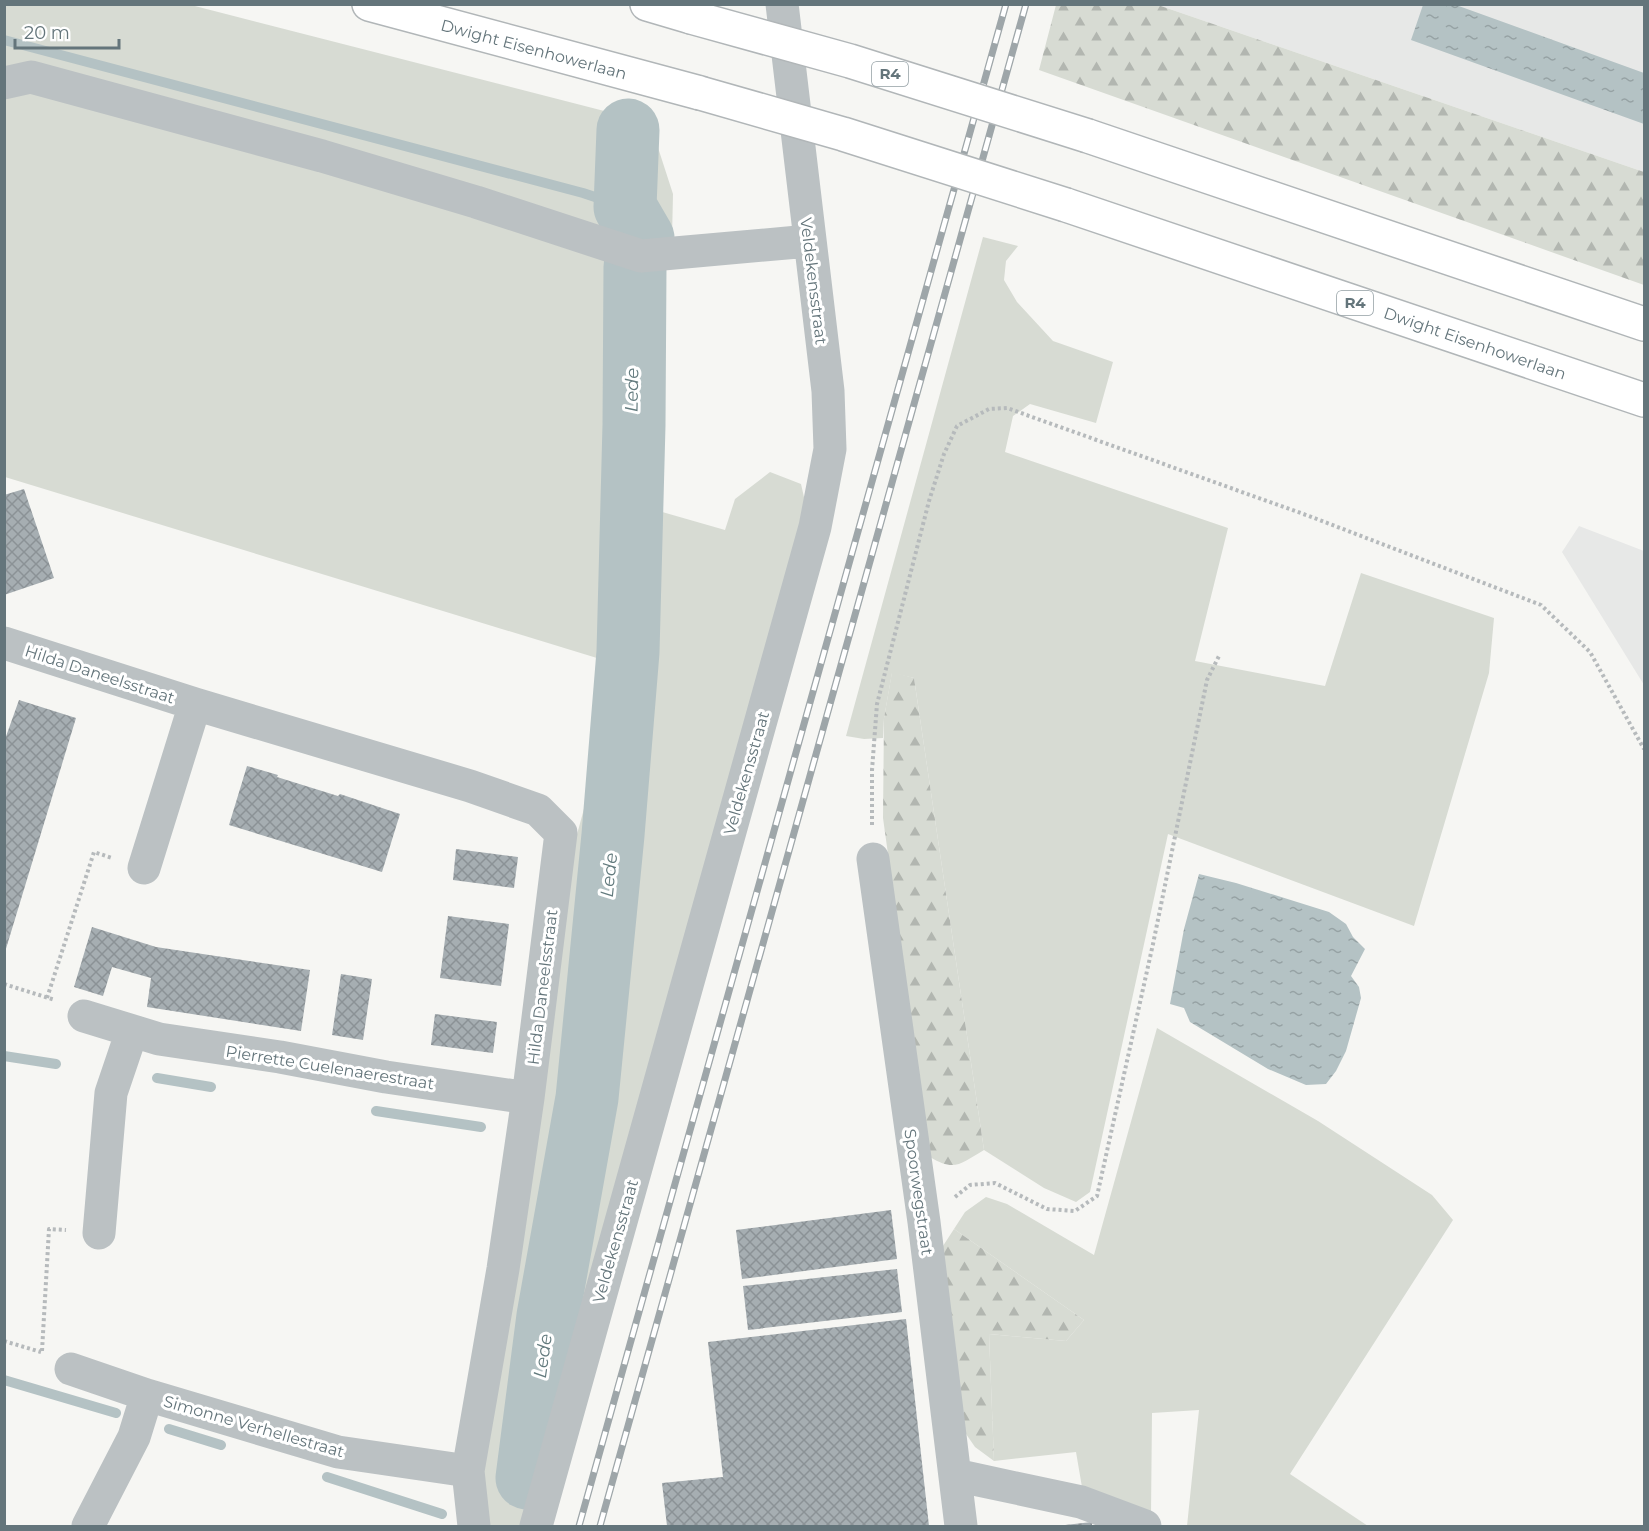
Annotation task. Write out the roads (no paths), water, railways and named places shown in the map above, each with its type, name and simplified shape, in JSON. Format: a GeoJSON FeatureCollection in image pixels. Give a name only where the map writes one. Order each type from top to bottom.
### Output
{"type":"FeatureCollection","features":[{"type":"Feature","properties":{"kind":"highway","name":"Dwight Eisenhowerlaan"},"geometry":{"type":"LineString","coordinates":[[369,4],[700,93],[854,138],[1066,205],[1644,400]]}},
{"type":"Feature","properties":{"kind":"highway","name":"R4"},"geometry":{"type":"LineString","coordinates":[[647,4],[850,61],[1088,136],[1644,324]]}},
{"type":"Feature","properties":{"kind":"street","name":"Veldekensstraat"},"geometry":{"type":"LineString","coordinates":[[536,1527],[815,527],[830,449],[828,391],[782,4]]}},
{"type":"Feature","properties":{"kind":"street"},"geometry":{"type":"LineString","coordinates":[[4,83],[31,77],[322,156],[476,202],[641,256],[809,241]]}},
{"type":"Feature","properties":{"kind":"street","name":"Hilda Daneelsstraat"},"geometry":{"type":"LineString","coordinates":[[4,643],[195,704],[479,789],[538,810],[561,833],[528,1098],[503,1269],[468,1471],[474,1527]]}},
{"type":"Feature","properties":{"kind":"street","name":"Hilda Daneelsstraat"},"geometry":{"type":"LineString","coordinates":[[144,868],[195,704]]}},
{"type":"Feature","properties":{"kind":"street","name":"Spoorwegstraat"},"geometry":{"type":"LineString","coordinates":[[873,859],[924,1222],[961,1527]]}},
{"type":"Feature","properties":{"kind":"street","name":"Pierrette Cuelenaerestraat"},"geometry":{"type":"LineString","coordinates":[[84,1016],[159,1039],[528,1098]]}},
{"type":"Feature","properties":{"kind":"street"},"geometry":{"type":"LineString","coordinates":[[99,1233],[111,1093],[132,1031]]}},
{"type":"Feature","properties":{"kind":"street","name":"Simonne Verhellestraat"},"geometry":{"type":"LineString","coordinates":[[71,1369],[147,1395],[338,1452],[468,1471]]}},
{"type":"Feature","properties":{"kind":"street","name":"Simonne Verhellestraat"},"geometry":{"type":"LineString","coordinates":[[87,1527],[134,1437],[147,1395]]}},
{"type":"Feature","properties":{"kind":"street"},"geometry":{"type":"LineString","coordinates":[[955,1475],[1081,1502],[1145,1527]]}},
{"type":"Feature","properties":{"kind":"water"},"geometry":{"type":"Polygon","coordinates":[[[1423,5],[1456,5],[1644,73],[1644,124],[1411,40],[1423,5]]]}},
{"type":"Feature","properties":{"kind":"water"},"geometry":{"type":"Polygon","coordinates":[[[1199,874],[1329,912],[1346,924],[1353,937],[1365,949],[1351,976],[1359,987],[1361,998],[1346,1051],[1336,1071],[1326,1084],[1306,1085],[1268,1069],[1190,1022],[1184,1008],[1170,1004],[1184,929],[1199,874]]]}},
{"type":"Feature","properties":{"kind":"waterway"},"geometry":{"type":"LineString","coordinates":[[4,40],[583,193],[625,207]]}},
{"type":"Feature","properties":{"kind":"waterway","name":"Lede"},"geometry":{"type":"LineString","coordinates":[[628,130],[625,207],[643,238]]}},
{"type":"Feature","properties":{"kind":"waterway","name":"Lede"},"geometry":{"type":"LineString","coordinates":[[527,1478],[548,1316],[587,1098],[613,835],[628,652],[634,425],[635,267]]}},
{"type":"Feature","properties":{"kind":"waterway"},"geometry":{"type":"LineString","coordinates":[[4,1056],[56,1064]]}},
{"type":"Feature","properties":{"kind":"waterway"},"geometry":{"type":"LineString","coordinates":[[157,1078],[211,1087]]}},
{"type":"Feature","properties":{"kind":"waterway"},"geometry":{"type":"LineString","coordinates":[[376,1111],[481,1127]]}},
{"type":"Feature","properties":{"kind":"waterway"},"geometry":{"type":"LineString","coordinates":[[4,1380],[116,1413]]}},
{"type":"Feature","properties":{"kind":"waterway"},"geometry":{"type":"LineString","coordinates":[[169,1429],[221,1445]]}},
{"type":"Feature","properties":{"kind":"waterway"},"geometry":{"type":"LineString","coordinates":[[327,1477],[442,1514]]}},
{"type":"Feature","properties":{"kind":"railway"},"geometry":{"type":"LineString","coordinates":[[579,1526],[1006,4]]}},
{"type":"Feature","properties":{"kind":"railway"},"geometry":{"type":"LineString","coordinates":[[600,1526],[1026,4]]}}]}
